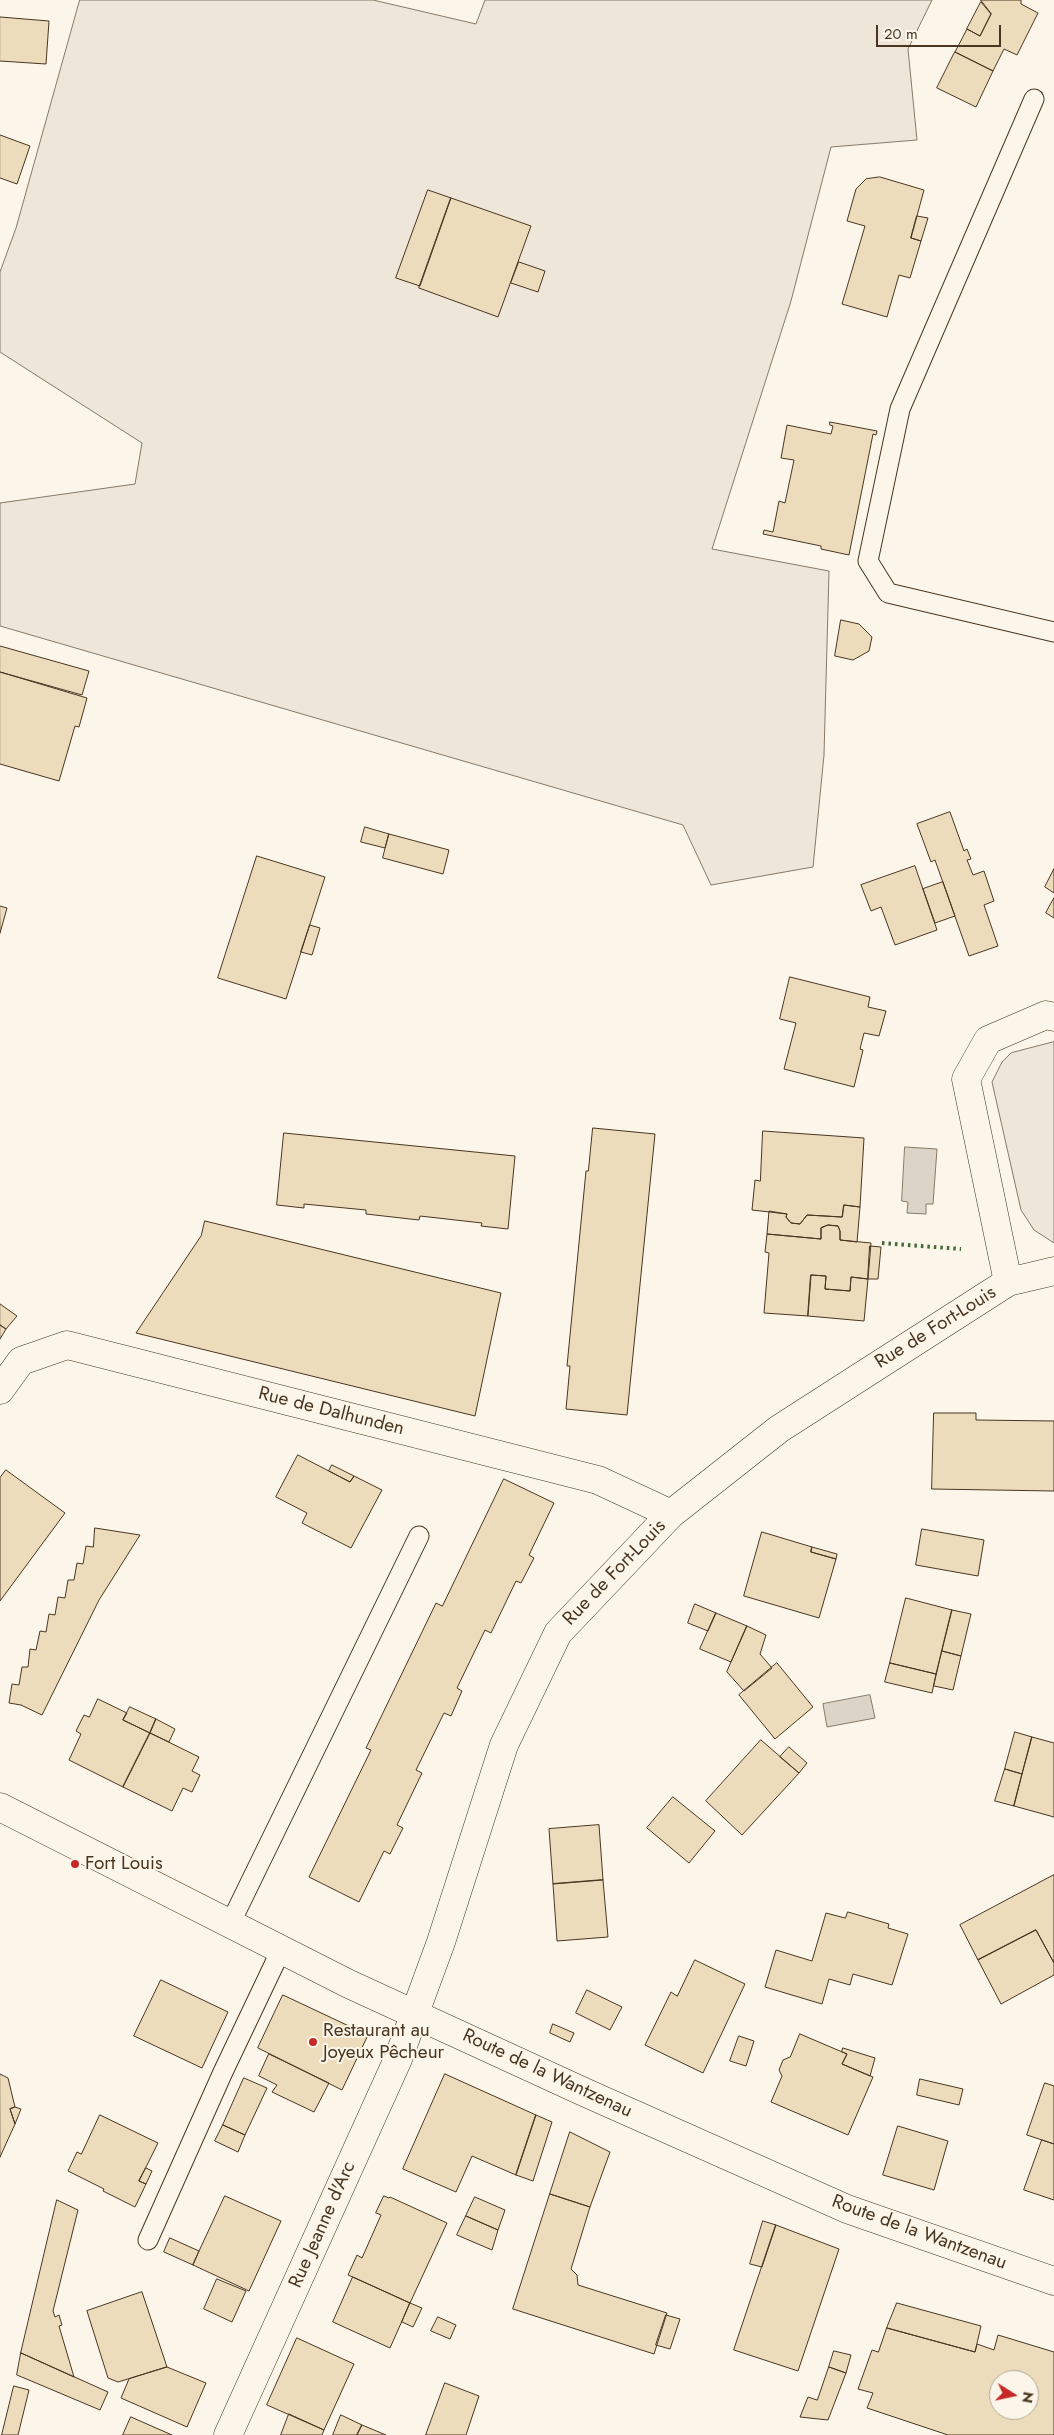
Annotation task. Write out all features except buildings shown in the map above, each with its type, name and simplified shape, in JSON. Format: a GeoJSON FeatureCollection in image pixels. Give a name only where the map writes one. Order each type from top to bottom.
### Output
{"type":"FeatureCollection","features":[{"type":"Feature","properties":{"kind":"street","name":"Rue de Fort-Louis"},"geometry":{"type":"LineString","coordinates":[[1008,1282],[966,1079],[988,1040],[1046,1015],[1054,1016]]}},
{"type":"Feature","properties":{"kind":"street","name":"Rue de Fort-Louis"},"geometry":{"type":"LineString","coordinates":[[415,2014],[441,1942],[504,1745],[558,1633],[671,1514],[779,1428],[1008,1282],[1054,1271]]}},
{"type":"Feature","properties":{"kind":"street","name":"Rue de Dalhunden"},"geometry":{"type":"LineString","coordinates":[[0,1390],[21,1361],[67,1345],[598,1480],[671,1514]]}},
{"type":"Feature","properties":{"kind":"street","name":"Route de la Wantzenau"},"geometry":{"type":"LineString","coordinates":[[0,1807],[349,1984],[584,2092],[847,2209],[1054,2281]]}},
{"type":"Feature","properties":{"kind":"street","name":"Rue Jeanne d'Arc"},"geometry":{"type":"LineString","coordinates":[[228,2435],[394,2068],[415,2014]]}},
{"type":"Feature","properties":{"kind":"lane"},"geometry":{"type":"LineString","coordinates":[[1034,99],[900,409],[868,561],[888,593],[1054,632]]}},
{"type":"Feature","properties":{"kind":"lane"},"geometry":{"type":"LineString","coordinates":[[230,1924],[419,1536]]}},
{"type":"Feature","properties":{"kind":"lane"},"geometry":{"type":"LineString","coordinates":[[148,2240],[223,2072],[281,1950]]}},
{"type":"Feature","properties":{"kind":"shaded area"},"geometry":{"type":"Polygon","coordinates":[[[80,0],[373,0],[476,24],[485,0],[932,0],[908,49],[917,140],[831,147],[791,301],[712,549],[829,571],[824,755],[813,867],[711,885],[683,825],[0,626],[0,503],[135,484],[142,443],[0,352],[0,272],[16,228],[80,0]]]}},
{"type":"Feature","properties":{"kind":"shaded area"},"geometry":{"type":"Polygon","coordinates":[[[1054,1042],[1054,1243],[1034,1230],[1021,1210],[992,1082],[1002,1062],[1011,1053],[1054,1042]]]}},
{"type":"Feature","properties":{"kind":"shaded area"},"geometry":{"type":"Polygon","coordinates":[[[905,1147],[937,1149],[933,1204],[926,1204],[926,1214],[907,1213],[908,1202],[902,1201],[905,1147]]]}},
{"type":"Feature","properties":{"kind":"shaded area"},"geometry":{"type":"Polygon","coordinates":[[[870,1695],[875,1718],[827,1727],[823,1704],[870,1695]]]}},
{"type":"Feature","properties":{"kind":"hedge"},"geometry":{"type":"LineString","coordinates":[[882,1243],[961,1249]]}},
{"type":"Feature","properties":{"kind":"place","name":"Fort Louis"},"geometry":{"type":"Point","coordinates":[75,1864]}},
{"type":"Feature","properties":{"kind":"place","name":"Restaurant au Joyeux Pêcheur"},"geometry":{"type":"Point","coordinates":[313,2042]}}]}
